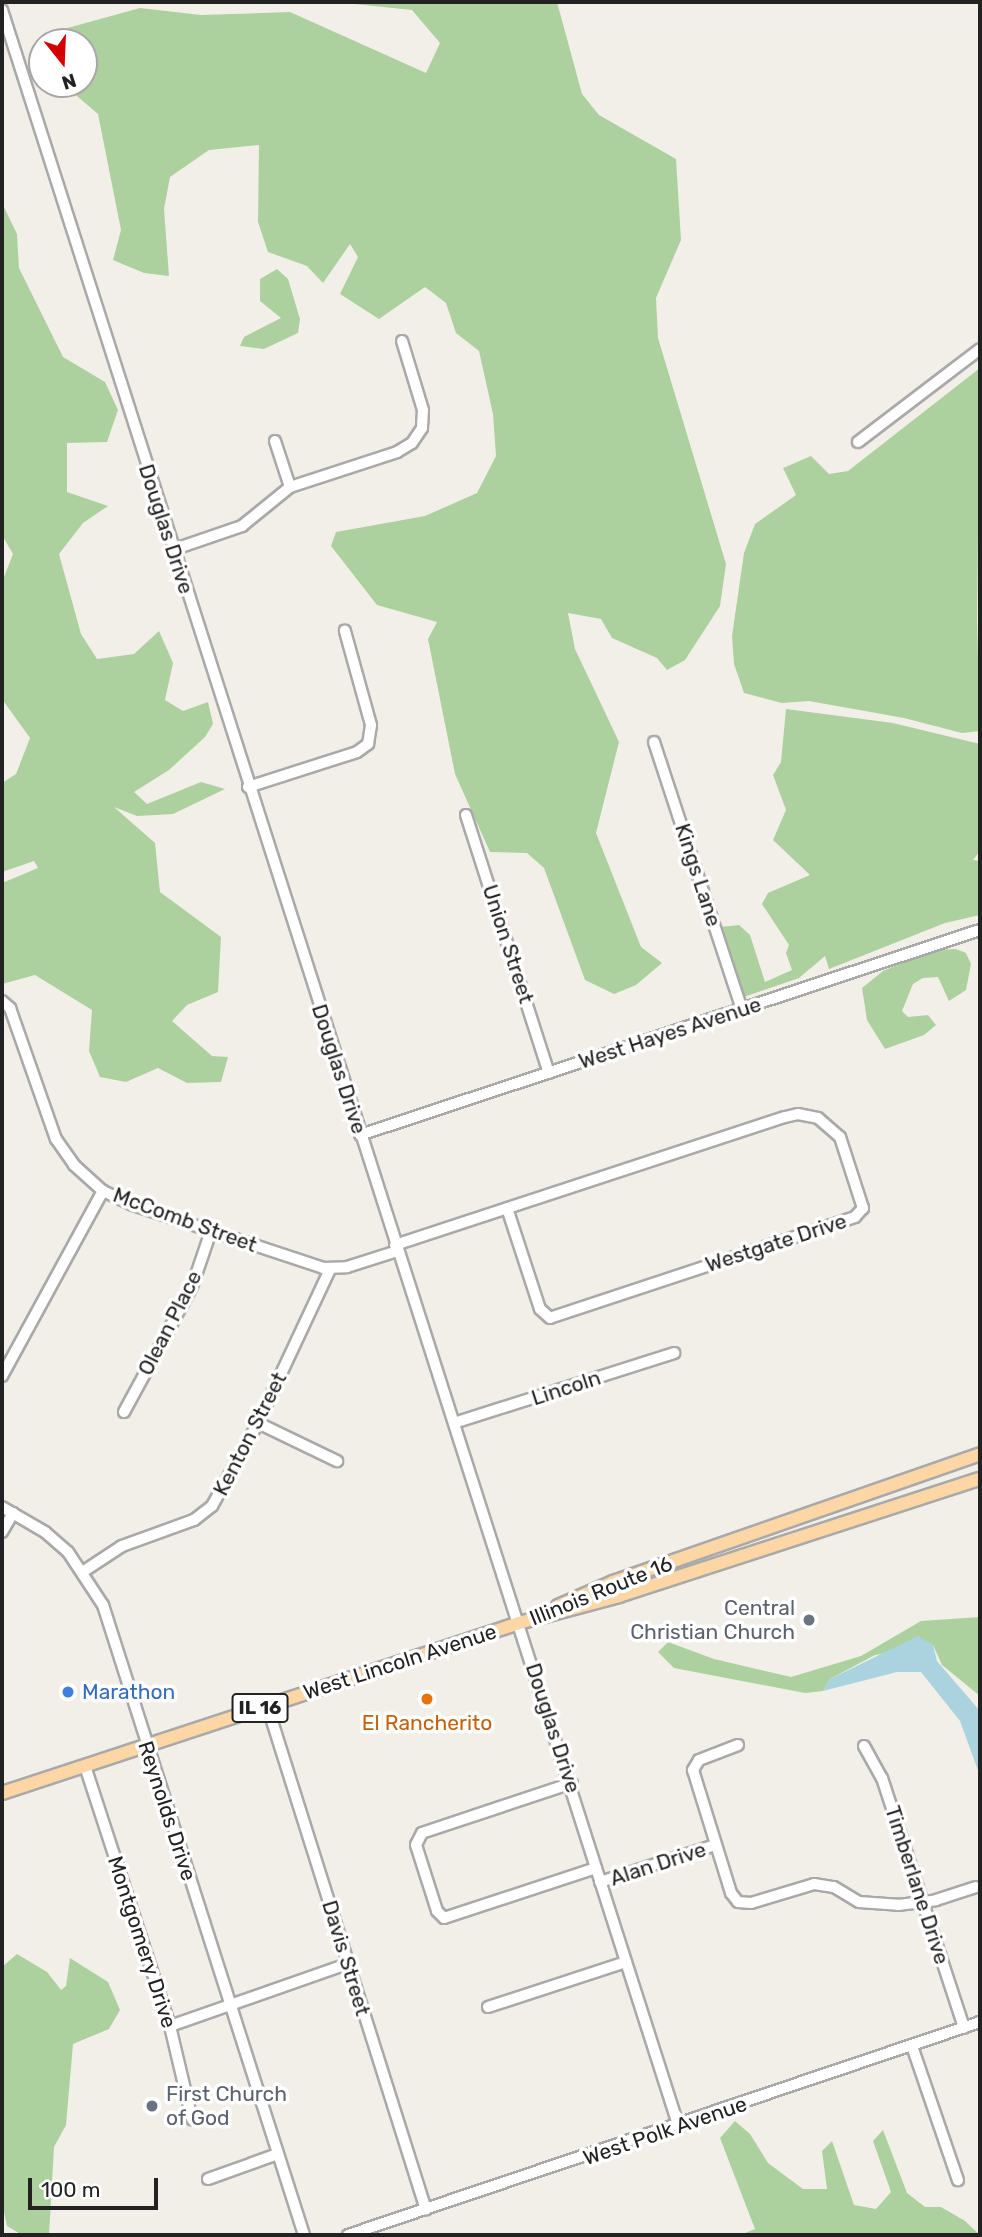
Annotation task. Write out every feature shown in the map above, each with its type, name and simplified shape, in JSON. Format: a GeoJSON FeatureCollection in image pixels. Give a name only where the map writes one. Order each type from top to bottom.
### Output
{"type":"FeatureCollection","features":[{"type":"Feature","properties":{"kind":"main road","name":"Illinois Route 16"},"geometry":{"type":"LineString","coordinates":[[519,1623],[613,1582],[980,1454]]}},
{"type":"Feature","properties":{"kind":"main road","name":"Illinois Route 16"},"geometry":{"type":"LineString","coordinates":[[519,1623],[619,1596],[980,1479]]}},
{"type":"Feature","properties":{"kind":"main road","name":"West Lincoln Avenue"},"geometry":{"type":"LineString","coordinates":[[2,1793],[519,1623]]}},
{"type":"Feature","properties":{"kind":"street","name":"Douglas Drive"},"geometry":{"type":"LineString","coordinates":[[2,10],[396,1248],[457,1422],[679,2127]]}},
{"type":"Feature","properties":{"kind":"street"},"geometry":{"type":"LineString","coordinates":[[172,550],[242,526],[290,487],[397,453],[418,436],[424,410],[402,341]]}},
{"type":"Feature","properties":{"kind":"street"},"geometry":{"type":"LineString","coordinates":[[858,442],[980,349]]}},
{"type":"Feature","properties":{"kind":"street"},"geometry":{"type":"LineString","coordinates":[[275,441],[290,487]]}},
{"type":"Feature","properties":{"kind":"street"},"geometry":{"type":"LineString","coordinates":[[248,787],[357,752],[368,744],[371,724],[345,631]]}},
{"type":"Feature","properties":{"kind":"street","name":"Kings Lane"},"geometry":{"type":"LineString","coordinates":[[654,742],[742,1009]]}},
{"type":"Feature","properties":{"kind":"street","name":"Union Street"},"geometry":{"type":"LineString","coordinates":[[467,815],[549,1073]]}},
{"type":"Feature","properties":{"kind":"street","name":"West Hayes Avenue"},"geometry":{"type":"LineString","coordinates":[[360,1135],[980,930]]}},
{"type":"Feature","properties":{"kind":"street","name":"McComb Street"},"geometry":{"type":"LineString","coordinates":[[2,1001],[10,1008],[57,1139],[74,1166],[103,1191],[211,1231],[330,1269]]}},
{"type":"Feature","properties":{"kind":"street","name":"Westgate Drive"},"geometry":{"type":"LineString","coordinates":[[396,1248],[507,1208],[798,1114],[818,1118],[840,1137],[863,1208],[855,1217],[550,1318],[540,1309],[507,1208]]}},
{"type":"Feature","properties":{"kind":"street"},"geometry":{"type":"LineString","coordinates":[[2,1376],[103,1191]]}},
{"type":"Feature","properties":{"kind":"street","name":"Olean Place"},"geometry":{"type":"LineString","coordinates":[[124,1412],[183,1305],[211,1231]]}},
{"type":"Feature","properties":{"kind":"street"},"geometry":{"type":"LineString","coordinates":[[330,1269],[396,1248]]}},
{"type":"Feature","properties":{"kind":"street","name":"Kenton Street"},"geometry":{"type":"LineString","coordinates":[[84,1570],[122,1546],[204,1513],[219,1496],[258,1423],[330,1269]]}},
{"type":"Feature","properties":{"kind":"street","name":"Lincoln"},"geometry":{"type":"LineString","coordinates":[[457,1422],[674,1353]]}},
{"type":"Feature","properties":{"kind":"street"},"geometry":{"type":"LineString","coordinates":[[258,1423],[337,1461]]}},
{"type":"Feature","properties":{"kind":"street","name":"Reynolds Drive"},"geometry":{"type":"LineString","coordinates":[[2,1507],[45,1532],[84,1570],[103,1605],[304,2235]]}},
{"type":"Feature","properties":{"kind":"street"},"geometry":{"type":"LineString","coordinates":[[2,1532],[13,1513]]}},
{"type":"Feature","properties":{"kind":"street","name":"Davis Street"},"geometry":{"type":"LineString","coordinates":[[267,1705],[426,2210]]}},
{"type":"Feature","properties":{"kind":"street"},"geometry":{"type":"LineString","coordinates":[[738,1745],[699,1760],[693,1770],[731,1893],[744,1903],[814,1884],[834,1887],[861,1902],[922,1903],[976,1887]]}},
{"type":"Feature","properties":{"kind":"street","name":"Timberlane Drive"},"geometry":{"type":"LineString","coordinates":[[864,1746],[882,1778],[964,2028]]}},
{"type":"Feature","properties":{"kind":"street","name":"Montgomery Drive"},"geometry":{"type":"LineString","coordinates":[[85,1766],[170,2025],[192,2119]]}},
{"type":"Feature","properties":{"kind":"street"},"geometry":{"type":"LineString","coordinates":[[572,1783],[422,1833],[416,1845],[437,1911],[444,1918],[596,1868]]}},
{"type":"Feature","properties":{"kind":"street","name":"Alan Drive"},"geometry":{"type":"LineString","coordinates":[[600,1882],[715,1845]]}},
{"type":"Feature","properties":{"kind":"street"},"geometry":{"type":"LineString","coordinates":[[488,2007],[626,1962]]}},
{"type":"Feature","properties":{"kind":"street"},"geometry":{"type":"LineString","coordinates":[[170,2025],[347,1964]]}},
{"type":"Feature","properties":{"kind":"street","name":"West Polk Avenue"},"geometry":{"type":"LineString","coordinates":[[348,2235],[679,2127],[980,2022]]}},
{"type":"Feature","properties":{"kind":"street"},"geometry":{"type":"LineString","coordinates":[[912,2046],[958,2180]]}},
{"type":"Feature","properties":{"kind":"street"},"geometry":{"type":"LineString","coordinates":[[208,2179],[278,2154]]}},
{"type":"Feature","properties":{"kind":"green space"},"geometry":{"type":"Polygon","coordinates":[[[335,2],[557,2],[582,94],[599,115],[676,159],[681,240],[656,298],[658,338],[726,564],[720,606],[685,660],[667,670],[657,658],[612,638],[601,619],[568,613],[575,649],[619,742],[596,833],[641,947],[662,963],[636,985],[614,994],[585,980],[544,868],[527,853],[490,852],[455,774],[428,639],[437,622],[377,605],[331,546],[336,532],[425,516],[477,493],[496,456],[493,414],[479,351],[456,333],[446,303],[425,287],[379,319],[340,294],[358,257],[350,244],[323,283],[307,266],[268,252],[258,222],[259,145],[209,150],[170,177],[164,209],[169,276],[144,273],[113,260],[121,230],[98,114],[79,98],[98,98],[98,28],[68,28],[140,8],[201,15],[290,12],[426,73],[440,43],[412,10],[335,2]]]}},
{"type":"Feature","properties":{"kind":"green space"},"geometry":{"type":"Polygon","coordinates":[[[2,203],[17,234],[19,268],[63,357],[105,382],[118,410],[107,442],[67,443],[67,492],[108,506],[83,523],[59,554],[81,634],[97,659],[134,654],[159,631],[173,663],[165,700],[183,711],[208,702],[213,724],[205,737],[169,770],[134,792],[147,804],[201,782],[225,789],[173,814],[137,816],[114,807],[155,843],[160,892],[221,937],[218,992],[187,1005],[172,1021],[212,1056],[228,1057],[221,1082],[187,1083],[158,1068],[126,1082],[100,1077],[89,1051],[92,1010],[35,975],[2,984],[2,883],[38,868],[34,861],[2,872],[2,783],[16,774],[30,738],[2,699],[2,582],[13,554],[2,535],[2,203]]]}},
{"type":"Feature","properties":{"kind":"green space"},"geometry":{"type":"Polygon","coordinates":[[[277,269],[288,279],[300,319],[298,333],[264,349],[240,346],[244,337],[281,318],[260,301],[260,279],[277,269]]]}},
{"type":"Feature","properties":{"kind":"green space"},"geometry":{"type":"Polygon","coordinates":[[[980,368],[977,620],[980,731],[962,733],[904,718],[809,701],[782,703],[744,693],[734,664],[732,636],[744,553],[755,524],[796,495],[783,468],[811,456],[829,474],[848,471],[980,368]]]}},
{"type":"Feature","properties":{"kind":"green space"},"geometry":{"type":"Polygon","coordinates":[[[786,709],[893,723],[980,744],[980,851],[973,860],[980,861],[980,915],[945,923],[829,969],[825,956],[799,978],[741,998],[720,927],[739,925],[750,935],[765,982],[792,970],[786,953],[789,945],[762,904],[768,893],[810,875],[773,840],[786,810],[773,775],[781,762],[786,709]]]}},
{"type":"Feature","properties":{"kind":"green space"},"geometry":{"type":"Polygon","coordinates":[[[956,949],[966,953],[971,964],[966,990],[949,1001],[938,977],[923,978],[913,984],[902,1011],[908,1017],[928,1015],[936,1025],[924,1035],[885,1049],[867,1020],[862,988],[883,971],[932,950],[956,949]]]}},
{"type":"Feature","properties":{"kind":"green space"},"geometry":{"type":"Polygon","coordinates":[[[980,1617],[980,1696],[942,1665],[933,1645],[875,1655],[830,1679],[823,1691],[805,1693],[674,1668],[658,1652],[668,1642],[714,1659],[791,1677],[861,1656],[921,1621],[980,1617]]]}},
{"type":"Feature","properties":{"kind":"green space"},"geometry":{"type":"Polygon","coordinates":[[[17,1954],[47,1972],[61,1990],[66,1986],[70,1958],[108,1982],[120,2010],[109,2029],[73,2044],[66,2125],[54,2147],[49,2235],[22,2235],[7,2226],[2,2202],[2,1967],[17,1954]]]}},
{"type":"Feature","properties":{"kind":"green space"},"geometry":{"type":"Polygon","coordinates":[[[735,2121],[750,2134],[768,2163],[803,2189],[827,2189],[822,2151],[832,2141],[854,2205],[876,2209],[891,2192],[873,2141],[883,2130],[907,2193],[925,2207],[941,2207],[965,2221],[980,2235],[740,2235],[755,2229],[720,2138],[735,2121]]]}},
{"type":"Feature","properties":{"kind":"water"},"geometry":{"type":"Polygon","coordinates":[[[918,1636],[933,1645],[937,1661],[980,1711],[980,1776],[960,1721],[921,1672],[897,1672],[823,1691],[830,1679],[918,1636]]]}},
{"type":"Feature","properties":{"kind":"place","name":"Central Christian Church"},"geometry":{"type":"Point","coordinates":[809,1620]}},
{"type":"Feature","properties":{"kind":"place","name":"Marathon"},"geometry":{"type":"Point","coordinates":[68,1692]}},
{"type":"Feature","properties":{"kind":"place","name":"El Rancherito"},"geometry":{"type":"Point","coordinates":[427,1699]}},
{"type":"Feature","properties":{"kind":"place","name":"First Church of God"},"geometry":{"type":"Point","coordinates":[152,2106]}}]}
